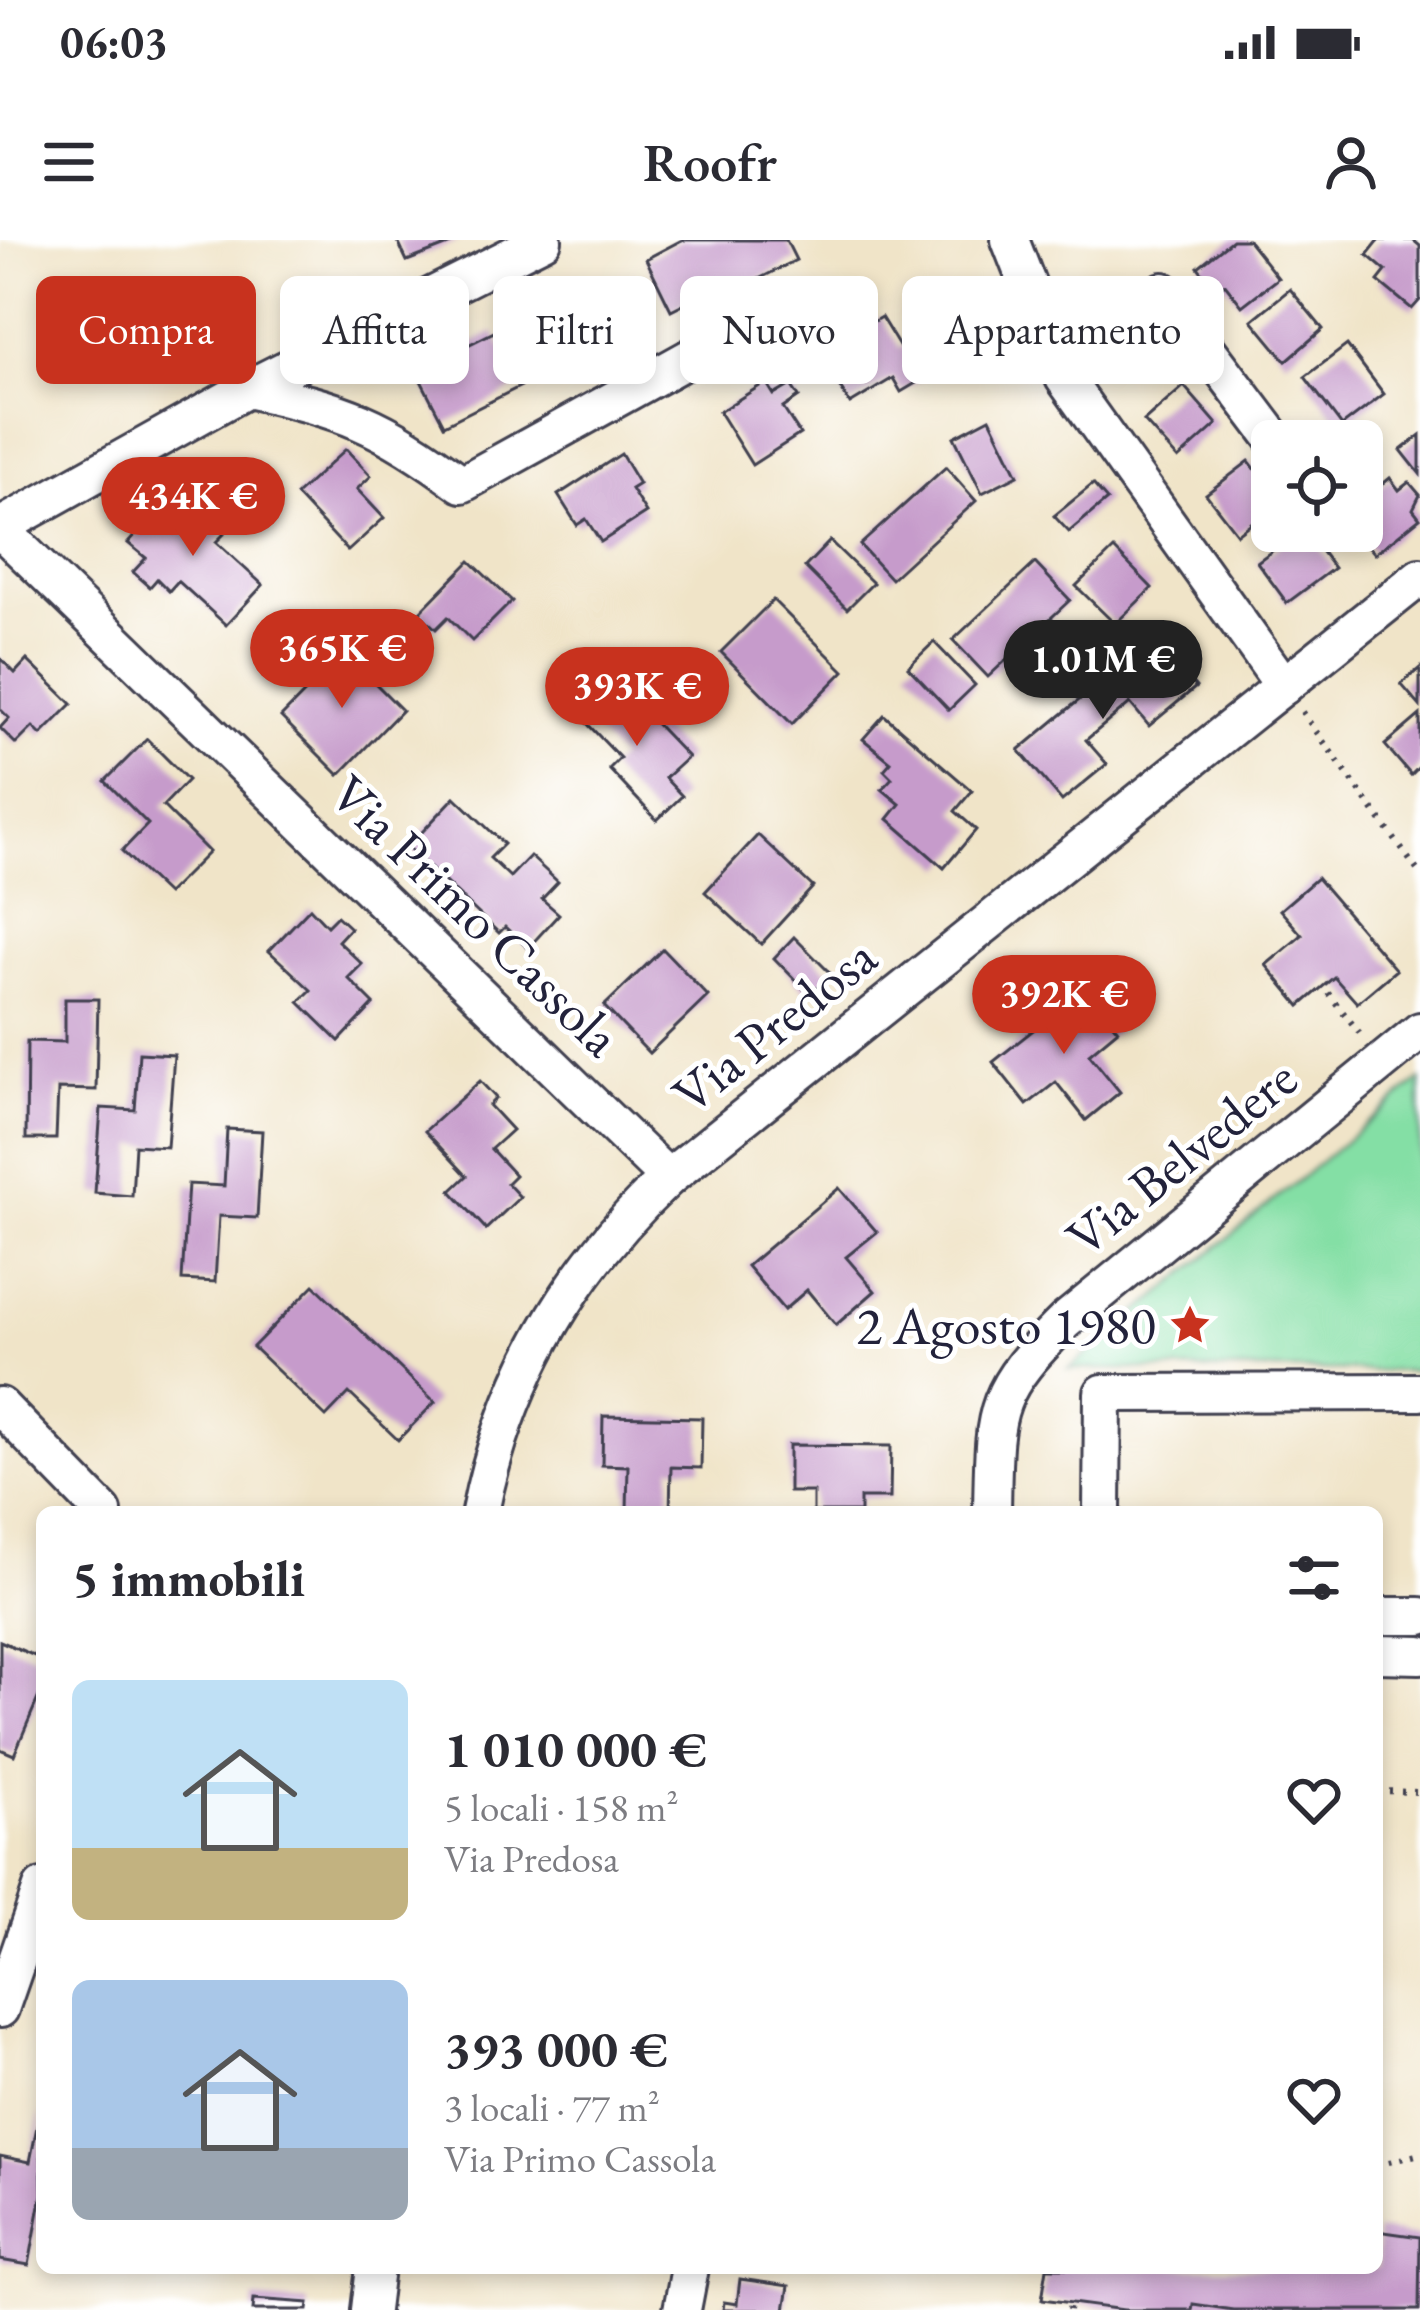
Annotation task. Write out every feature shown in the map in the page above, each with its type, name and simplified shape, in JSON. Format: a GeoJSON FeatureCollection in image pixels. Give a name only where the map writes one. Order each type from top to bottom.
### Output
{"type":"FeatureCollection","features":[{"type":"Feature","properties":{"kind":"street"},"geometry":{"type":"LineString","coordinates":[[0,528],[247,389],[543,240]]}},
{"type":"Feature","properties":{"kind":"street"},"geometry":{"type":"LineString","coordinates":[[1010,240],[1024,276]]}},
{"type":"Feature","properties":{"kind":"street"},"geometry":{"type":"LineString","coordinates":[[247,389],[348,413],[378,426],[462,484],[680,363]]}},
{"type":"Feature","properties":{"kind":"street"},"geometry":{"type":"LineString","coordinates":[[1224,372],[1260,420]]}},
{"type":"Feature","properties":{"kind":"street"},"geometry":{"type":"LineString","coordinates":[[1068,384],[1284,686]]}},
{"type":"Feature","properties":{"kind":"street","name":"Via Primo Cassola"},"geometry":{"type":"LineString","coordinates":[[0,528],[668,1178]]}},
{"type":"Feature","properties":{"kind":"street","name":"Via Predosa"},"geometry":{"type":"LineString","coordinates":[[482,1506],[530,1357],[556,1310],[624,1220],[668,1178],[1420,577]]}},
{"type":"Feature","properties":{"kind":"street","name":"Via Belvedere"},"geometry":{"type":"LineString","coordinates":[[992,1506],[993,1434],[1003,1392],[1030,1356],[1065,1321],[1420,1031]]}},
{"type":"Feature","properties":{"kind":"street"},"geometry":{"type":"LineString","coordinates":[[1102,1506],[1103,1393],[1420,1392]]}},
{"type":"Feature","properties":{"kind":"street"},"geometry":{"type":"LineString","coordinates":[[0,1406],[97,1506]]}},
{"type":"Feature","properties":{"kind":"street"},"geometry":{"type":"LineString","coordinates":[[1383,1616],[1420,1616]]}},
{"type":"Feature","properties":{"kind":"street"},"geometry":{"type":"LineString","coordinates":[[1383,1654],[1420,1654]]}},
{"type":"Feature","properties":{"kind":"street"},"geometry":{"type":"LineString","coordinates":[[0,2009],[36,1905]]}},
{"type":"Feature","properties":{"kind":"street"},"geometry":{"type":"LineString","coordinates":[[370,2310],[374,2274]]}},
{"type":"Feature","properties":{"kind":"street"},"geometry":{"type":"LineString","coordinates":[[682,2310],[689,2274]]}},
{"type":"Feature","properties":{"kind":"path"},"geometry":{"type":"LineString","coordinates":[[1284,686],[1420,874]]}},
{"type":"Feature","properties":{"kind":"path"},"geometry":{"type":"LineString","coordinates":[[1328,992],[1382,1062]]}},
{"type":"Feature","properties":{"kind":"path"},"geometry":{"type":"LineString","coordinates":[[1383,1791],[1420,1792]]}},
{"type":"Feature","properties":{"kind":"path"},"geometry":{"type":"LineString","coordinates":[[1383,2163],[1420,2154]]}},
{"type":"Feature","properties":{"kind":"green space"},"geometry":{"type":"Polygon","coordinates":[[[1420,1080],[1420,1371],[1069,1369],[1420,1080]]]}},
{"type":"Feature","properties":{"kind":"building"},"geometry":{"type":"Polygon","coordinates":[[[397,240],[461,240],[407,261],[397,240]]]}},
{"type":"Feature","properties":{"kind":"building"},"geometry":{"type":"Polygon","coordinates":[[[682,240],[786,240],[796,260],[764,276],[680,276],[680,306],[671,310],[646,259],[682,240]]]}},
{"type":"Feature","properties":{"kind":"building"},"geometry":{"type":"Polygon","coordinates":[[[1232,240],[1248,240],[1278,278],[1242,306],[1224,285],[1224,276],[1205,276],[1198,267],[1232,240]]]}},
{"type":"Feature","properties":{"kind":"building"},"geometry":{"type":"Polygon","coordinates":[[[1379,240],[1413,240],[1420,246],[1420,300],[1412,309],[1378,281],[1386,271],[1367,255],[1379,240]]]}},
{"type":"Feature","properties":{"kind":"building"},"geometry":{"type":"Polygon","coordinates":[[[1290,289],[1323,329],[1286,361],[1252,320],[1290,289]]]}},
{"type":"Feature","properties":{"kind":"building"},"geometry":{"type":"Polygon","coordinates":[[[878,319],[902,347],[902,384],[914,384],[901,392],[893,378],[850,404],[838,384],[878,384],[878,319]]]}},
{"type":"Feature","properties":{"kind":"building"},"geometry":{"type":"Polygon","coordinates":[[[493,332],[493,384],[521,386],[444,425],[423,384],[469,384],[469,344],[493,332]]]}},
{"type":"Feature","properties":{"kind":"building"},"geometry":{"type":"Polygon","coordinates":[[[1347,345],[1384,394],[1350,420],[1337,420],[1305,377],[1347,345]]]}},
{"type":"Feature","properties":{"kind":"building"},"geometry":{"type":"Polygon","coordinates":[[[763,384],[774,395],[791,385],[799,397],[783,408],[800,434],[752,465],[719,412],[763,384]]]}},
{"type":"Feature","properties":{"kind":"building"},"geometry":{"type":"Polygon","coordinates":[[[1184,386],[1217,424],[1178,459],[1144,421],[1184,386]]]}},
{"type":"Feature","properties":{"kind":"building"},"geometry":{"type":"Polygon","coordinates":[[[990,418],[1018,475],[982,493],[954,437],[990,418]]]}},
{"type":"Feature","properties":{"kind":"building"},"geometry":{"type":"Polygon","coordinates":[[[1420,435],[1420,474],[1401,450],[1420,435]]]}},
{"type":"Feature","properties":{"kind":"building"},"geometry":{"type":"Polygon","coordinates":[[[346,449],[371,476],[357,489],[384,518],[348,551],[296,495],[346,449]]]}},
{"type":"Feature","properties":{"kind":"building"},"geometry":{"type":"Polygon","coordinates":[[[621,454],[639,484],[631,489],[646,513],[601,542],[586,519],[577,525],[558,495],[621,454]]]}},
{"type":"Feature","properties":{"kind":"building"},"geometry":{"type":"Polygon","coordinates":[[[1251,464],[1251,523],[1237,534],[1206,494],[1251,464]]]}},
{"type":"Feature","properties":{"kind":"building"},"geometry":{"type":"Polygon","coordinates":[[[946,467],[976,501],[891,579],[860,545],[946,467]]]}},
{"type":"Feature","properties":{"kind":"building"},"geometry":{"type":"Polygon","coordinates":[[[1390,478],[1399,490],[1409,482],[1420,495],[1413,509],[1420,518],[1383,548],[1383,484],[1390,478]]]}},
{"type":"Feature","properties":{"kind":"building"},"geometry":{"type":"Polygon","coordinates":[[[1093,484],[1107,500],[1069,532],[1054,516],[1093,484]]]}},
{"type":"Feature","properties":{"kind":"building"},"geometry":{"type":"Polygon","coordinates":[[[176,491],[224,534],[216,542],[263,585],[226,625],[178,581],[169,591],[157,579],[150,587],[133,572],[146,558],[128,543],[176,491]]]}},
{"type":"Feature","properties":{"kind":"building"},"geometry":{"type":"Polygon","coordinates":[[[830,541],[873,583],[847,609],[805,567],[830,541]]]}},
{"type":"Feature","properties":{"kind":"building"},"geometry":{"type":"Polygon","coordinates":[[[1114,549],[1152,588],[1115,624],[1076,586],[1114,549]]]}},
{"type":"Feature","properties":{"kind":"building"},"geometry":{"type":"Polygon","coordinates":[[[1271,552],[1322,552],[1334,568],[1287,603],[1257,562],[1271,552]]]}},
{"type":"Feature","properties":{"kind":"building"},"geometry":{"type":"Polygon","coordinates":[[[470,561],[512,601],[472,641],[448,617],[436,629],[419,613],[470,561]]]}},
{"type":"Feature","properties":{"kind":"building"},"geometry":{"type":"Polygon","coordinates":[[[1035,563],[1070,600],[988,677],[953,640],[1035,563]]]}},
{"type":"Feature","properties":{"kind":"building"},"geometry":{"type":"Polygon","coordinates":[[[773,600],[844,671],[792,724],[721,652],[773,600]]]}},
{"type":"Feature","properties":{"kind":"building"},"geometry":{"type":"Polygon","coordinates":[[[934,642],[975,685],[949,710],[908,667],[934,642]]]}},
{"type":"Feature","properties":{"kind":"building"},"geometry":{"type":"Polygon","coordinates":[[[352,645],[373,666],[365,673],[402,710],[339,775],[281,717],[352,645]]]}},
{"type":"Feature","properties":{"kind":"building"},"geometry":{"type":"Polygon","coordinates":[[[1163,648],[1196,687],[1149,726],[1130,703],[1086,740],[1107,764],[1062,801],[1019,750],[1108,676],[1116,686],[1163,648]]]}},
{"type":"Feature","properties":{"kind":"building"},"geometry":{"type":"Polygon","coordinates":[[[0,658],[15,673],[27,660],[72,704],[41,735],[33,727],[16,744],[0,728],[9,718],[0,709],[0,658]]]}},
{"type":"Feature","properties":{"kind":"building"},"geometry":{"type":"Polygon","coordinates":[[[1420,668],[1420,706],[1401,684],[1420,668]]]}},
{"type":"Feature","properties":{"kind":"building"},"geometry":{"type":"Polygon","coordinates":[[[616,682],[688,757],[665,778],[682,796],[657,820],[609,769],[620,758],[580,716],[616,682]]]}},
{"type":"Feature","properties":{"kind":"building"},"geometry":{"type":"Polygon","coordinates":[[[884,715],[972,791],[955,811],[976,830],[944,868],[888,819],[900,804],[882,789],[892,778],[884,770],[891,762],[863,739],[884,715]]]}},
{"type":"Feature","properties":{"kind":"building"},"geometry":{"type":"Polygon","coordinates":[[[1420,715],[1420,766],[1411,775],[1385,745],[1420,715]]]}},
{"type":"Feature","properties":{"kind":"building"},"geometry":{"type":"Polygon","coordinates":[[[147,739],[188,780],[163,806],[209,852],[167,894],[122,851],[148,824],[105,781],[147,739]]]}},
{"type":"Feature","properties":{"kind":"building"},"geometry":{"type":"Polygon","coordinates":[[[455,797],[504,844],[490,858],[510,877],[530,856],[558,882],[542,899],[559,914],[528,948],[505,927],[499,933],[408,847],[455,797]]]}},
{"type":"Feature","properties":{"kind":"building"},"geometry":{"type":"Polygon","coordinates":[[[758,835],[813,887],[761,944],[705,892],[758,835]]]}},
{"type":"Feature","properties":{"kind":"building"},"geometry":{"type":"Polygon","coordinates":[[[1317,878],[1396,970],[1357,1003],[1334,977],[1300,1006],[1266,965],[1302,935],[1280,910],[1317,878]]]}},
{"type":"Feature","properties":{"kind":"building"},"geometry":{"type":"Polygon","coordinates":[[[310,908],[327,926],[337,916],[350,928],[338,941],[362,964],[348,978],[374,1004],[339,1041],[299,1002],[311,990],[269,951],[310,908]]]}},
{"type":"Feature","properties":{"kind":"building"},"geometry":{"type":"Polygon","coordinates":[[[794,937],[831,974],[810,995],[774,958],[794,937]]]}},
{"type":"Feature","properties":{"kind":"building"},"geometry":{"type":"Polygon","coordinates":[[[663,949],[708,996],[649,1053],[604,1006],[663,949]]]}},
{"type":"Feature","properties":{"kind":"building"},"geometry":{"type":"Polygon","coordinates":[[[1085,989],[1118,1030],[1089,1054],[1120,1092],[1086,1120],[1056,1082],[1027,1105],[993,1062],[1085,989]]]}},
{"type":"Feature","properties":{"kind":"building"},"geometry":{"type":"Polygon","coordinates":[[[65,999],[98,999],[96,1090],[58,1089],[56,1139],[26,1139],[27,1041],[65,1042],[65,999]]]}},
{"type":"Feature","properties":{"kind":"building"},"geometry":{"type":"Polygon","coordinates":[[[139,1053],[174,1055],[167,1147],[135,1145],[132,1196],[95,1193],[101,1108],[135,1110],[139,1053]]]}},
{"type":"Feature","properties":{"kind":"building"},"geometry":{"type":"Polygon","coordinates":[[[480,1081],[496,1098],[489,1105],[512,1130],[491,1149],[515,1175],[507,1183],[520,1197],[486,1229],[451,1191],[467,1176],[425,1131],[480,1081]]]}},
{"type":"Feature","properties":{"kind":"building"},"geometry":{"type":"Polygon","coordinates":[[[227,1129],[262,1131],[257,1218],[219,1216],[215,1282],[182,1280],[188,1184],[224,1186],[227,1129]]]}},
{"type":"Feature","properties":{"kind":"building"},"geometry":{"type":"Polygon","coordinates":[[[839,1188],[877,1232],[846,1257],[875,1291],[836,1325],[807,1290],[784,1310],[747,1266],[839,1188]]]}},
{"type":"Feature","properties":{"kind":"building"},"geometry":{"type":"Polygon","coordinates":[[[314,1285],[435,1402],[398,1440],[349,1393],[326,1417],[253,1347],[314,1285]]]}},
{"type":"Feature","properties":{"kind":"building"},"geometry":{"type":"Polygon","coordinates":[[[603,1416],[702,1418],[701,1468],[671,1467],[670,1506],[627,1506],[628,1466],[602,1465],[603,1416]]]}},
{"type":"Feature","properties":{"kind":"building"},"geometry":{"type":"Polygon","coordinates":[[[789,1445],[891,1446],[890,1498],[860,1498],[860,1506],[813,1506],[813,1492],[789,1492],[789,1445]]]}},
{"type":"Feature","properties":{"kind":"building"},"geometry":{"type":"Polygon","coordinates":[[[0,1641],[36,1656],[36,1703],[14,1755],[0,1749],[0,1641]]]}},
{"type":"Feature","properties":{"kind":"building"},"geometry":{"type":"Polygon","coordinates":[[[36,2131],[36,2227],[29,2265],[0,2260],[0,2156],[30,2162],[36,2131]]]}},
{"type":"Feature","properties":{"kind":"building"},"geometry":{"type":"Polygon","coordinates":[[[1383,2232],[1420,2237],[1419,2310],[1233,2310],[1193,2304],[1192,2310],[1124,2310],[1042,2299],[1046,2274],[1383,2274],[1383,2232]]]}},
{"type":"Feature","properties":{"kind":"building"},"geometry":{"type":"Polygon","coordinates":[[[740,2279],[789,2286],[785,2310],[723,2310],[724,2302],[737,2304],[740,2279]]]}},
{"type":"Feature","properties":{"kind":"building"},"geometry":{"type":"Polygon","coordinates":[[[254,2299],[309,2303],[308,2310],[253,2310],[254,2299]]]}},
{"type":"Feature","properties":{"kind":"place","name":"2 Agosto 1980"},"geometry":{"type":"Point","coordinates":[1190,1325]}}]}
